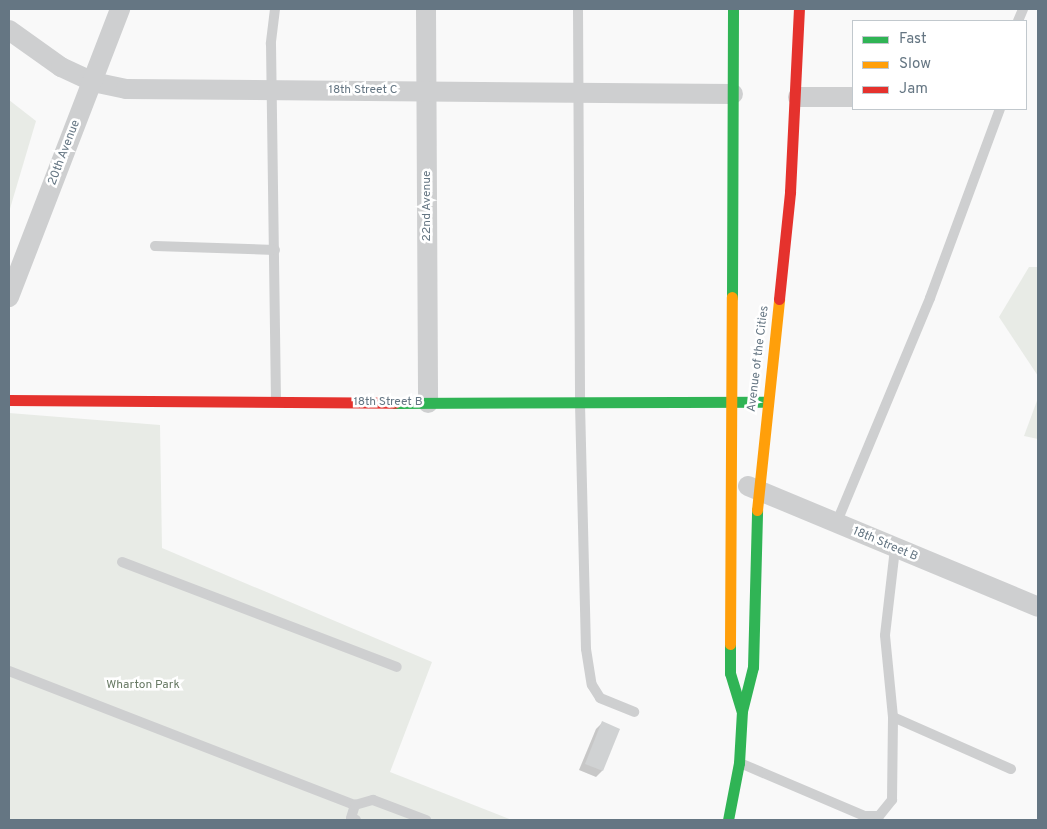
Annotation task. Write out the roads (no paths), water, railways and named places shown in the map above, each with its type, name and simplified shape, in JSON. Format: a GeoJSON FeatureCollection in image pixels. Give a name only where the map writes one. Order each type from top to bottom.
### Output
{"type":"FeatureCollection","features":[{"type":"Feature","properties":{"kind":"main road","name":"Avenue of the Cities"},"geometry":{"type":"LineString","coordinates":[[733,9],[734,402],[730,673],[742,712]]}},
{"type":"Feature","properties":{"kind":"main road","name":"Avenue of the Cities"},"geometry":{"type":"LineString","coordinates":[[728,820],[739,763],[742,712],[752,667],[758,490],[798,97],[799,9]]}},
{"type":"Feature","properties":{"kind":"main road","name":"18th Street B"},"geometry":{"type":"LineString","coordinates":[[9,400],[580,404],[767,402]]}},
{"type":"Feature","properties":{"kind":"street","name":"20th Avenue"},"geometry":{"type":"LineString","coordinates":[[9,297],[120,9]]}},
{"type":"Feature","properties":{"kind":"street","name":"22nd Avenue"},"geometry":{"type":"LineString","coordinates":[[426,9],[428,92],[428,403]]}},
{"type":"Feature","properties":{"kind":"street","name":"18th Street C"},"geometry":{"type":"LineString","coordinates":[[9,30],[61,67],[93,82],[126,89],[733,94]]}},
{"type":"Feature","properties":{"kind":"street"},"geometry":{"type":"LineString","coordinates":[[798,97],[852,97]]}},
{"type":"Feature","properties":{"kind":"street","name":"18th Street B"},"geometry":{"type":"LineString","coordinates":[[732,479],[895,549],[1038,607]]}},
{"type":"Feature","properties":{"kind":"lane"},"geometry":{"type":"LineString","coordinates":[[274,9],[271,44],[274,91],[276,402]]}},
{"type":"Feature","properties":{"kind":"lane"},"geometry":{"type":"LineString","coordinates":[[578,9],[580,92],[580,404],[586,649],[592,685],[600,698],[634,712]]}},
{"type":"Feature","properties":{"kind":"lane"},"geometry":{"type":"LineString","coordinates":[[836,524],[930,298],[1000,110]]}},
{"type":"Feature","properties":{"kind":"lane"},"geometry":{"type":"LineString","coordinates":[[155,246],[275,250]]}},
{"type":"Feature","properties":{"kind":"lane"},"geometry":{"type":"LineString","coordinates":[[739,763],[872,818],[878,816],[892,800],[892,717],[885,635],[895,549]]}},
{"type":"Feature","properties":{"kind":"lane"},"geometry":{"type":"LineString","coordinates":[[122,562],[397,667]]}},
{"type":"Feature","properties":{"kind":"lane"},"geometry":{"type":"LineString","coordinates":[[9,671],[355,805],[372,800],[426,820]]}},
{"type":"Feature","properties":{"kind":"lane"},"geometry":{"type":"LineString","coordinates":[[892,717],[1011,769]]}},
{"type":"Feature","properties":{"kind":"lane"},"geometry":{"type":"LineString","coordinates":[[355,805],[351,818],[356,820]]}},
{"type":"Feature","properties":{"kind":"park label","name":"Wharton Park"},"geometry":{"type":"Point","coordinates":[143,686]}}]}
